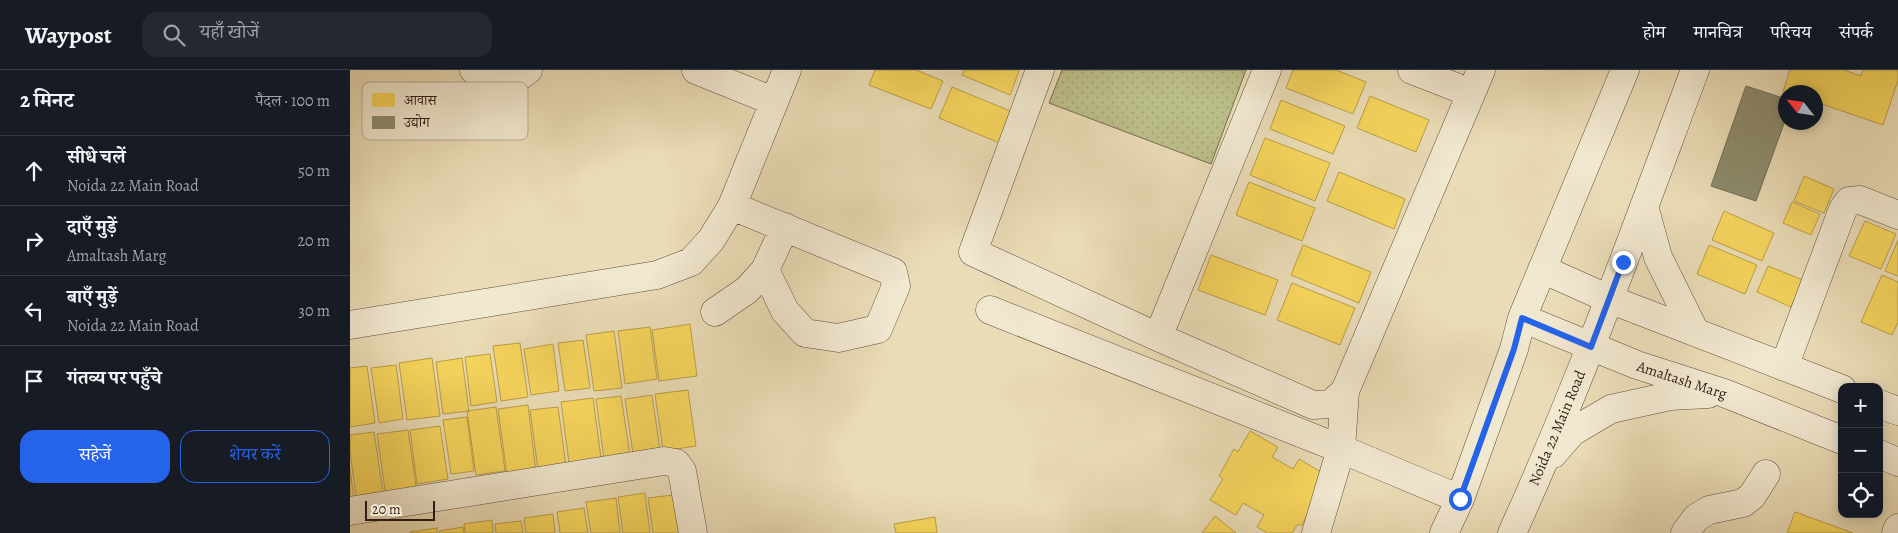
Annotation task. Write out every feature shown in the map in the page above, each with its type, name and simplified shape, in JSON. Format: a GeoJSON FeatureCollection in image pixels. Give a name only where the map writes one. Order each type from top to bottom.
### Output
{"type":"FeatureCollection","features":[{"type":"Feature","properties":{"kind":"street"},"geometry":{"type":"LineString","coordinates":[[474,70],[494,78],[516,79],[528,70]]}},
{"type":"Feature","properties":{"kind":"street"},"geometry":{"type":"LineString","coordinates":[[696,70],[774,101]]}},
{"type":"Feature","properties":{"kind":"street"},"geometry":{"type":"LineString","coordinates":[[350,325],[657,275],[691,262],[712,240],[732,206],[787,70]]}},
{"type":"Feature","properties":{"kind":"street"},"geometry":{"type":"LineString","coordinates":[[1040,70],[973,252],[1158,337],[1313,405],[1330,404],[1345,391]]}},
{"type":"Feature","properties":{"kind":"street"},"geometry":{"type":"LineString","coordinates":[[1158,337],[1267,70]]}},
{"type":"Feature","properties":{"kind":"street"},"geometry":{"type":"LineString","coordinates":[[1316,533],[1342,449],[1345,391],[1476,82],[1412,70]]}},
{"type":"Feature","properties":{"kind":"street"},"geometry":{"type":"LineString","coordinates":[[1444,533],[1460,499],[1514,349],[1522,318],[1625,70]]}},
{"type":"Feature","properties":{"kind":"street","name":"Noida 22 Main Road"},"geometry":{"type":"LineString","coordinates":[[1512,533],[1543,466],[1591,347],[1695,70]]}},
{"type":"Feature","properties":{"kind":"street"},"geometry":{"type":"LineString","coordinates":[[1784,367],[1843,209],[1849,200],[1860,200],[1898,215]]}},
{"type":"Feature","properties":{"kind":"street"},"geometry":{"type":"LineString","coordinates":[[732,206],[893,272],[896,286],[878,329],[838,338],[805,333],[785,311],[765,270]]}},
{"type":"Feature","properties":{"kind":"street"},"geometry":{"type":"LineString","coordinates":[[1644,206],[1658,257],[1695,332]]}},
{"type":"Feature","properties":{"kind":"street"},"geometry":{"type":"LineString","coordinates":[[715,312],[747,290],[765,270],[785,227]]}},
{"type":"Feature","properties":{"kind":"street"},"geometry":{"type":"LineString","coordinates":[[1542,269],[1609,299],[1838,387]]}},
{"type":"Feature","properties":{"kind":"street"},"geometry":{"type":"LineString","coordinates":[[990,310],[1342,449],[1460,499]]}},
{"type":"Feature","properties":{"kind":"street","name":"Amaltash Marg"},"geometry":{"type":"LineString","coordinates":[[1522,318],[1637,365],[1724,393],[1838,438]]}},
{"type":"Feature","properties":{"kind":"street"},"geometry":{"type":"LineString","coordinates":[[1543,466],[1572,432],[1611,409],[1670,396],[1724,393]]}},
{"type":"Feature","properties":{"kind":"street"},"geometry":{"type":"LineString","coordinates":[[1883,405],[1898,411]]}},
{"type":"Feature","properties":{"kind":"street"},"geometry":{"type":"LineString","coordinates":[[1883,456],[1898,462]]}},
{"type":"Feature","properties":{"kind":"street"},"geometry":{"type":"LineString","coordinates":[[350,511],[664,461],[676,463],[682,471],[693,533]]}},
{"type":"Feature","properties":{"kind":"street"},"geometry":{"type":"LineString","coordinates":[[1685,533],[1696,518],[1709,510],[1743,503],[1752,496],[1766,474]]}},
{"type":"Feature","properties":{"kind":"street"},"geometry":{"type":"LineString","coordinates":[[1896,533],[1898,528]]}},
{"type":"Feature","properties":{"kind":"green space"},"geometry":{"type":"Polygon","coordinates":[[[1062,70],[1246,70],[1211,164],[1049,103],[1062,70]]]}},
{"type":"Feature","properties":{"kind":"building: आवास"},"geometry":{"type":"Polygon","coordinates":[[[875,70],[916,70],[943,81],[931,109],[869,85],[875,70]]]}},
{"type":"Feature","properties":{"kind":"building: आवास"},"geometry":{"type":"Polygon","coordinates":[[[964,70],[1019,71],[1010,95],[962,75],[964,70]]]}},
{"type":"Feature","properties":{"kind":"building: आवास"},"geometry":{"type":"Polygon","coordinates":[[[1293,70],[1336,70],[1366,82],[1353,114],[1286,88],[1293,70]]]}},
{"type":"Feature","properties":{"kind":"building: आवास"},"geometry":{"type":"Polygon","coordinates":[[[1790,70],[1844,70],[1861,76],[1863,70],[1898,70],[1898,80],[1883,125],[1823,104],[1823,85],[1785,85],[1790,70]]]}},
{"type":"Feature","properties":{"kind":"building: आवास"},"geometry":{"type":"Polygon","coordinates":[[[952,87],[1015,113],[1002,144],[939,118],[952,87]]]}},
{"type":"Feature","properties":{"kind":"building: आवास"},"geometry":{"type":"Polygon","coordinates":[[[1370,96],[1429,120],[1416,152],[1357,128],[1370,96]]]}},
{"type":"Feature","properties":{"kind":"building: आवास"},"geometry":{"type":"Polygon","coordinates":[[[1281,100],[1345,126],[1333,154],[1270,129],[1281,100]]]}},
{"type":"Feature","properties":{"kind":"building: आवास"},"geometry":{"type":"Polygon","coordinates":[[[1265,138],[1330,163],[1315,201],[1250,175],[1265,138]]]}},
{"type":"Feature","properties":{"kind":"building: आवास"},"geometry":{"type":"Polygon","coordinates":[[[1339,172],[1405,199],[1394,229],[1327,201],[1339,172]]]}},
{"type":"Feature","properties":{"kind":"building: आवास"},"geometry":{"type":"Polygon","coordinates":[[[1804,176],[1834,189],[1824,213],[1794,201],[1804,176]]]}},
{"type":"Feature","properties":{"kind":"building: आवास"},"geometry":{"type":"Polygon","coordinates":[[[1249,182],[1315,208],[1302,241],[1236,215],[1249,182]]]}},
{"type":"Feature","properties":{"kind":"building: आवास"},"geometry":{"type":"Polygon","coordinates":[[[1792,202],[1820,214],[1811,235],[1783,223],[1792,202]]]}},
{"type":"Feature","properties":{"kind":"building: आवास"},"geometry":{"type":"Polygon","coordinates":[[[1724,211],[1774,233],[1762,261],[1712,240],[1724,211]]]}},
{"type":"Feature","properties":{"kind":"building: आवास"},"geometry":{"type":"Polygon","coordinates":[[[1865,221],[1896,234],[1881,269],[1849,256],[1865,221]]]}},
{"type":"Feature","properties":{"kind":"building: आवास"},"geometry":{"type":"Polygon","coordinates":[[[1898,240],[1898,276],[1885,271],[1898,240]]]}},
{"type":"Feature","properties":{"kind":"building: आवास"},"geometry":{"type":"Polygon","coordinates":[[[1303,245],[1371,272],[1359,303],[1291,275],[1303,245]]]}},
{"type":"Feature","properties":{"kind":"building: आवास"},"geometry":{"type":"Polygon","coordinates":[[[1709,245],[1757,265],[1745,294],[1697,274],[1709,245]]]}},
{"type":"Feature","properties":{"kind":"building: आवास"},"geometry":{"type":"Polygon","coordinates":[[[1211,255],[1278,280],[1265,315],[1198,290],[1211,255]]]}},
{"type":"Feature","properties":{"kind":"building: आवास"},"geometry":{"type":"Polygon","coordinates":[[[1768,266],[1803,280],[1791,307],[1757,292],[1768,266]]]}},
{"type":"Feature","properties":{"kind":"building: आवास"},"geometry":{"type":"Polygon","coordinates":[[[1882,275],[1898,282],[1898,322],[1892,335],[1861,322],[1882,275]]]}},
{"type":"Feature","properties":{"kind":"building: आवास"},"geometry":{"type":"Polygon","coordinates":[[[1292,283],[1355,308],[1340,345],[1277,320],[1292,283]]]}},
{"type":"Feature","properties":{"kind":"building: आवास"},"geometry":{"type":"Polygon","coordinates":[[[690,324],[697,376],[659,381],[652,330],[690,324]]]}},
{"type":"Feature","properties":{"kind":"building: आवास"},"geometry":{"type":"Polygon","coordinates":[[[650,327],[657,379],[625,384],[618,331],[650,327]]]}},
{"type":"Feature","properties":{"kind":"building: आवास"},"geometry":{"type":"Polygon","coordinates":[[[614,331],[622,388],[594,391],[586,335],[614,331]]]}},
{"type":"Feature","properties":{"kind":"building: आवास"},"geometry":{"type":"Polygon","coordinates":[[[583,340],[590,388],[565,391],[558,343],[583,340]]]}},
{"type":"Feature","properties":{"kind":"building: आवास"},"geometry":{"type":"Polygon","coordinates":[[[520,343],[528,397],[501,401],[493,346],[520,343]]]}},
{"type":"Feature","properties":{"kind":"building: आवास"},"geometry":{"type":"Polygon","coordinates":[[[553,344],[559,391],[531,395],[524,349],[553,344]]]}},
{"type":"Feature","properties":{"kind":"building: आवास"},"geometry":{"type":"Polygon","coordinates":[[[490,354],[497,402],[471,406],[465,357],[490,354]]]}},
{"type":"Feature","properties":{"kind":"building: आवास"},"geometry":{"type":"Polygon","coordinates":[[[432,358],[440,416],[407,420],[399,363],[432,358]]]}},
{"type":"Feature","properties":{"kind":"building: आवास"},"geometry":{"type":"Polygon","coordinates":[[[462,358],[469,411],[443,414],[436,362],[462,358]]]}},
{"type":"Feature","properties":{"kind":"building: आवास"},"geometry":{"type":"Polygon","coordinates":[[[396,365],[403,419],[379,423],[371,368],[396,365]]]}},
{"type":"Feature","properties":{"kind":"building: आवास"},"geometry":{"type":"Polygon","coordinates":[[[367,366],[375,423],[350,427],[350,368],[367,366]]]}},
{"type":"Feature","properties":{"kind":"building: आवास"},"geometry":{"type":"Polygon","coordinates":[[[688,390],[696,446],[663,451],[655,394],[688,390]]]}},
{"type":"Feature","properties":{"kind":"building: आवास"},"geometry":{"type":"Polygon","coordinates":[[[652,395],[660,450],[633,454],[625,399],[652,395]]]}},
{"type":"Feature","properties":{"kind":"building: आवास"},"geometry":{"type":"Polygon","coordinates":[[[621,396],[630,455],[604,459],[596,399],[621,396]]]}},
{"type":"Feature","properties":{"kind":"building: आवास"},"geometry":{"type":"Polygon","coordinates":[[[593,398],[601,458],[569,463],[561,402],[593,398]]]}},
{"type":"Feature","properties":{"kind":"building: आवास"},"geometry":{"type":"Polygon","coordinates":[[[528,405],[536,472],[507,476],[498,409],[528,405]]]}},
{"type":"Feature","properties":{"kind":"building: आवास"},"geometry":{"type":"Polygon","coordinates":[[[496,407],[505,471],[476,475],[467,411],[496,407]]]}},
{"type":"Feature","properties":{"kind":"building: आवास"},"geometry":{"type":"Polygon","coordinates":[[[558,407],[566,466],[538,470],[530,410],[558,407]]]}},
{"type":"Feature","properties":{"kind":"building: आवास"},"geometry":{"type":"Polygon","coordinates":[[[467,417],[474,471],[451,474],[443,420],[467,417]]]}},
{"type":"Feature","properties":{"kind":"building: आवास"},"geometry":{"type":"Polygon","coordinates":[[[440,426],[448,479],[417,484],[410,430],[440,426]]]}},
{"type":"Feature","properties":{"kind":"building: आवास"},"geometry":{"type":"Polygon","coordinates":[[[408,430],[417,493],[386,497],[377,434],[408,430]]]}},
{"type":"Feature","properties":{"kind":"building: आवास"},"geometry":{"type":"Polygon","coordinates":[[[1250,431],[1278,447],[1272,457],[1293,469],[1299,459],[1326,475],[1316,500],[1301,526],[1298,524],[1292,533],[1267,533],[1257,527],[1264,515],[1243,503],[1236,515],[1210,500],[1223,479],[1219,476],[1234,449],[1238,452],[1250,431]]]}},
{"type":"Feature","properties":{"kind":"building: आवास"},"geometry":{"type":"Polygon","coordinates":[[[374,432],[383,492],[356,496],[350,452],[350,435],[374,432]]]}},
{"type":"Feature","properties":{"kind":"building: आवास"},"geometry":{"type":"Polygon","coordinates":[[[350,468],[354,500],[350,501],[350,468]]]}},
{"type":"Feature","properties":{"kind":"building: आवास"},"geometry":{"type":"Polygon","coordinates":[[[645,493],[650,533],[623,533],[618,497],[645,493]]]}},
{"type":"Feature","properties":{"kind":"building: आवास"},"geometry":{"type":"Polygon","coordinates":[[[680,494],[685,533],[653,533],[648,498],[680,494]]]}},
{"type":"Feature","properties":{"kind":"building: आवास"},"geometry":{"type":"Polygon","coordinates":[[[616,498],[620,533],[591,533],[586,502],[616,498]]]}},
{"type":"Feature","properties":{"kind":"building: आवास"},"geometry":{"type":"Polygon","coordinates":[[[584,508],[588,533],[560,533],[557,512],[584,508]]]}},
{"type":"Feature","properties":{"kind":"building: आवास"},"geometry":{"type":"Polygon","coordinates":[[[1795,512],[1853,533],[1787,533],[1795,512]]]}},
{"type":"Feature","properties":{"kind":"building: आवास"},"geometry":{"type":"Polygon","coordinates":[[[553,514],[555,533],[526,533],[524,518],[553,514]]]}},
{"type":"Feature","properties":{"kind":"building: आवास"},"geometry":{"type":"Polygon","coordinates":[[[1215,516],[1236,533],[1202,533],[1215,516]]]}},
{"type":"Feature","properties":{"kind":"building: आवास"},"geometry":{"type":"Polygon","coordinates":[[[935,517],[937,533],[896,533],[894,524],[935,517]]]}},
{"type":"Feature","properties":{"kind":"building: आवास"},"geometry":{"type":"Polygon","coordinates":[[[492,520],[493,533],[465,533],[464,524],[492,520]]]}},
{"type":"Feature","properties":{"kind":"building: आवास"},"geometry":{"type":"Polygon","coordinates":[[[521,521],[523,533],[496,533],[495,524],[521,521]]]}},
{"type":"Feature","properties":{"kind":"building: आवास"},"geometry":{"type":"Polygon","coordinates":[[[463,527],[464,533],[440,533],[439,531],[463,527]]]}},
{"type":"Feature","properties":{"kind":"building: आवास"},"geometry":{"type":"Polygon","coordinates":[[[437,528],[437,533],[410,533],[410,532],[437,528]]]}},
{"type":"Feature","properties":{"kind":"building: उद्योग"},"geometry":{"type":"Polygon","coordinates":[[[1746,86],[1778,96],[1778,130],[1782,130],[1756,201],[1711,186],[1746,86]]]}},
{"type":"Feature","properties":{"kind":"route"},"geometry":{"type":"LineString","coordinates":[[1460,499],[1514,349],[1522,318],[1591,347],[1623,262]]}}]}
